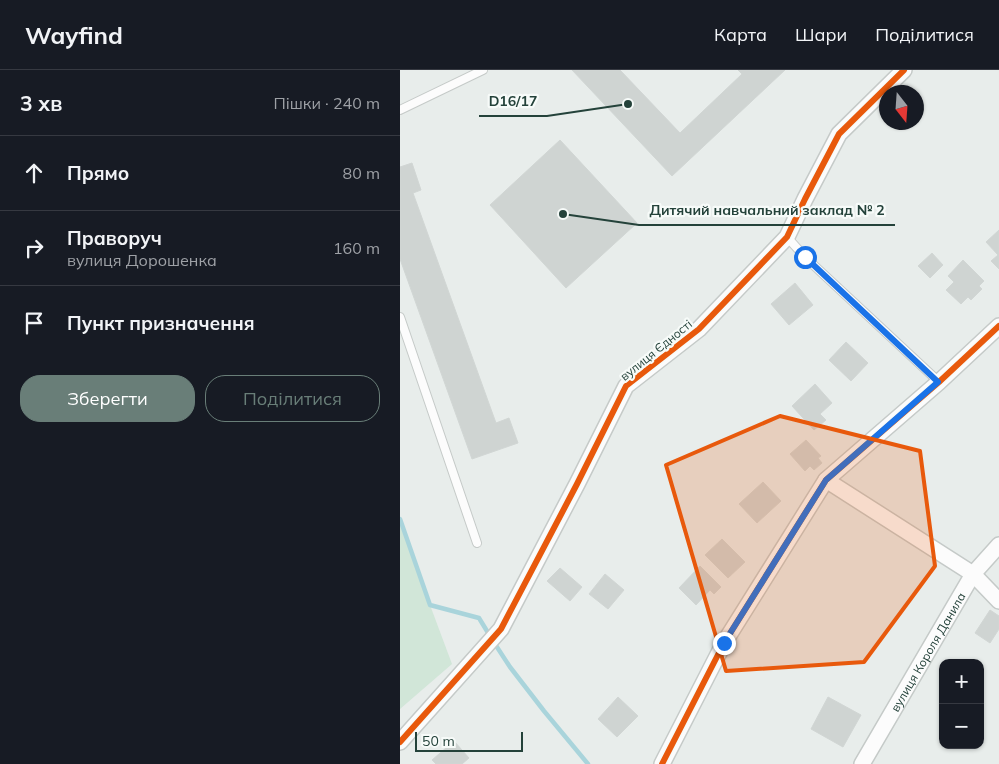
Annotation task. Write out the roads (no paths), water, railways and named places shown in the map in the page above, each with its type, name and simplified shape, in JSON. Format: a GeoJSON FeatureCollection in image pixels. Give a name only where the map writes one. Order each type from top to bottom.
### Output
{"type":"FeatureCollection","features":[{"type":"Feature","properties":{"kind":"street","name":"вулиця Єдності"},"geometry":{"type":"LineString","coordinates":[[400,742],[501,629],[626,386],[700,329],[787,237],[840,134],[904,70]]}},
{"type":"Feature","properties":{"kind":"street"},"geometry":{"type":"LineString","coordinates":[[662,764],[724,643],[826,480],[999,326]]}},
{"type":"Feature","properties":{"kind":"street"},"geometry":{"type":"LineString","coordinates":[[826,480],[973,574],[999,601]]}},
{"type":"Feature","properties":{"kind":"street","name":"вулиця Короля Данила"},"geometry":{"type":"LineString","coordinates":[[862,764],[973,574],[999,545]]}},
{"type":"Feature","properties":{"kind":"lane"},"geometry":{"type":"LineString","coordinates":[[400,110],[483,70]]}},
{"type":"Feature","properties":{"kind":"lane"},"geometry":{"type":"LineString","coordinates":[[787,237],[805,257],[938,382]]}},
{"type":"Feature","properties":{"kind":"lane"},"geometry":{"type":"LineString","coordinates":[[400,317],[477,543]]}},
{"type":"Feature","properties":{"kind":"waterway"},"geometry":{"type":"LineString","coordinates":[[400,519],[430,605],[479,618],[490,636]]}},
{"type":"Feature","properties":{"kind":"waterway"},"geometry":{"type":"LineString","coordinates":[[495,644],[544,711],[588,764]]}},
{"type":"Feature","properties":{"kind":"place","name":"D16/17"},"geometry":{"type":"Point","coordinates":[628,104]}},
{"type":"Feature","properties":{"kind":"place","name":"Дитячий навчальний заклад № 2"},"geometry":{"type":"Point","coordinates":[563,214]}}]}
